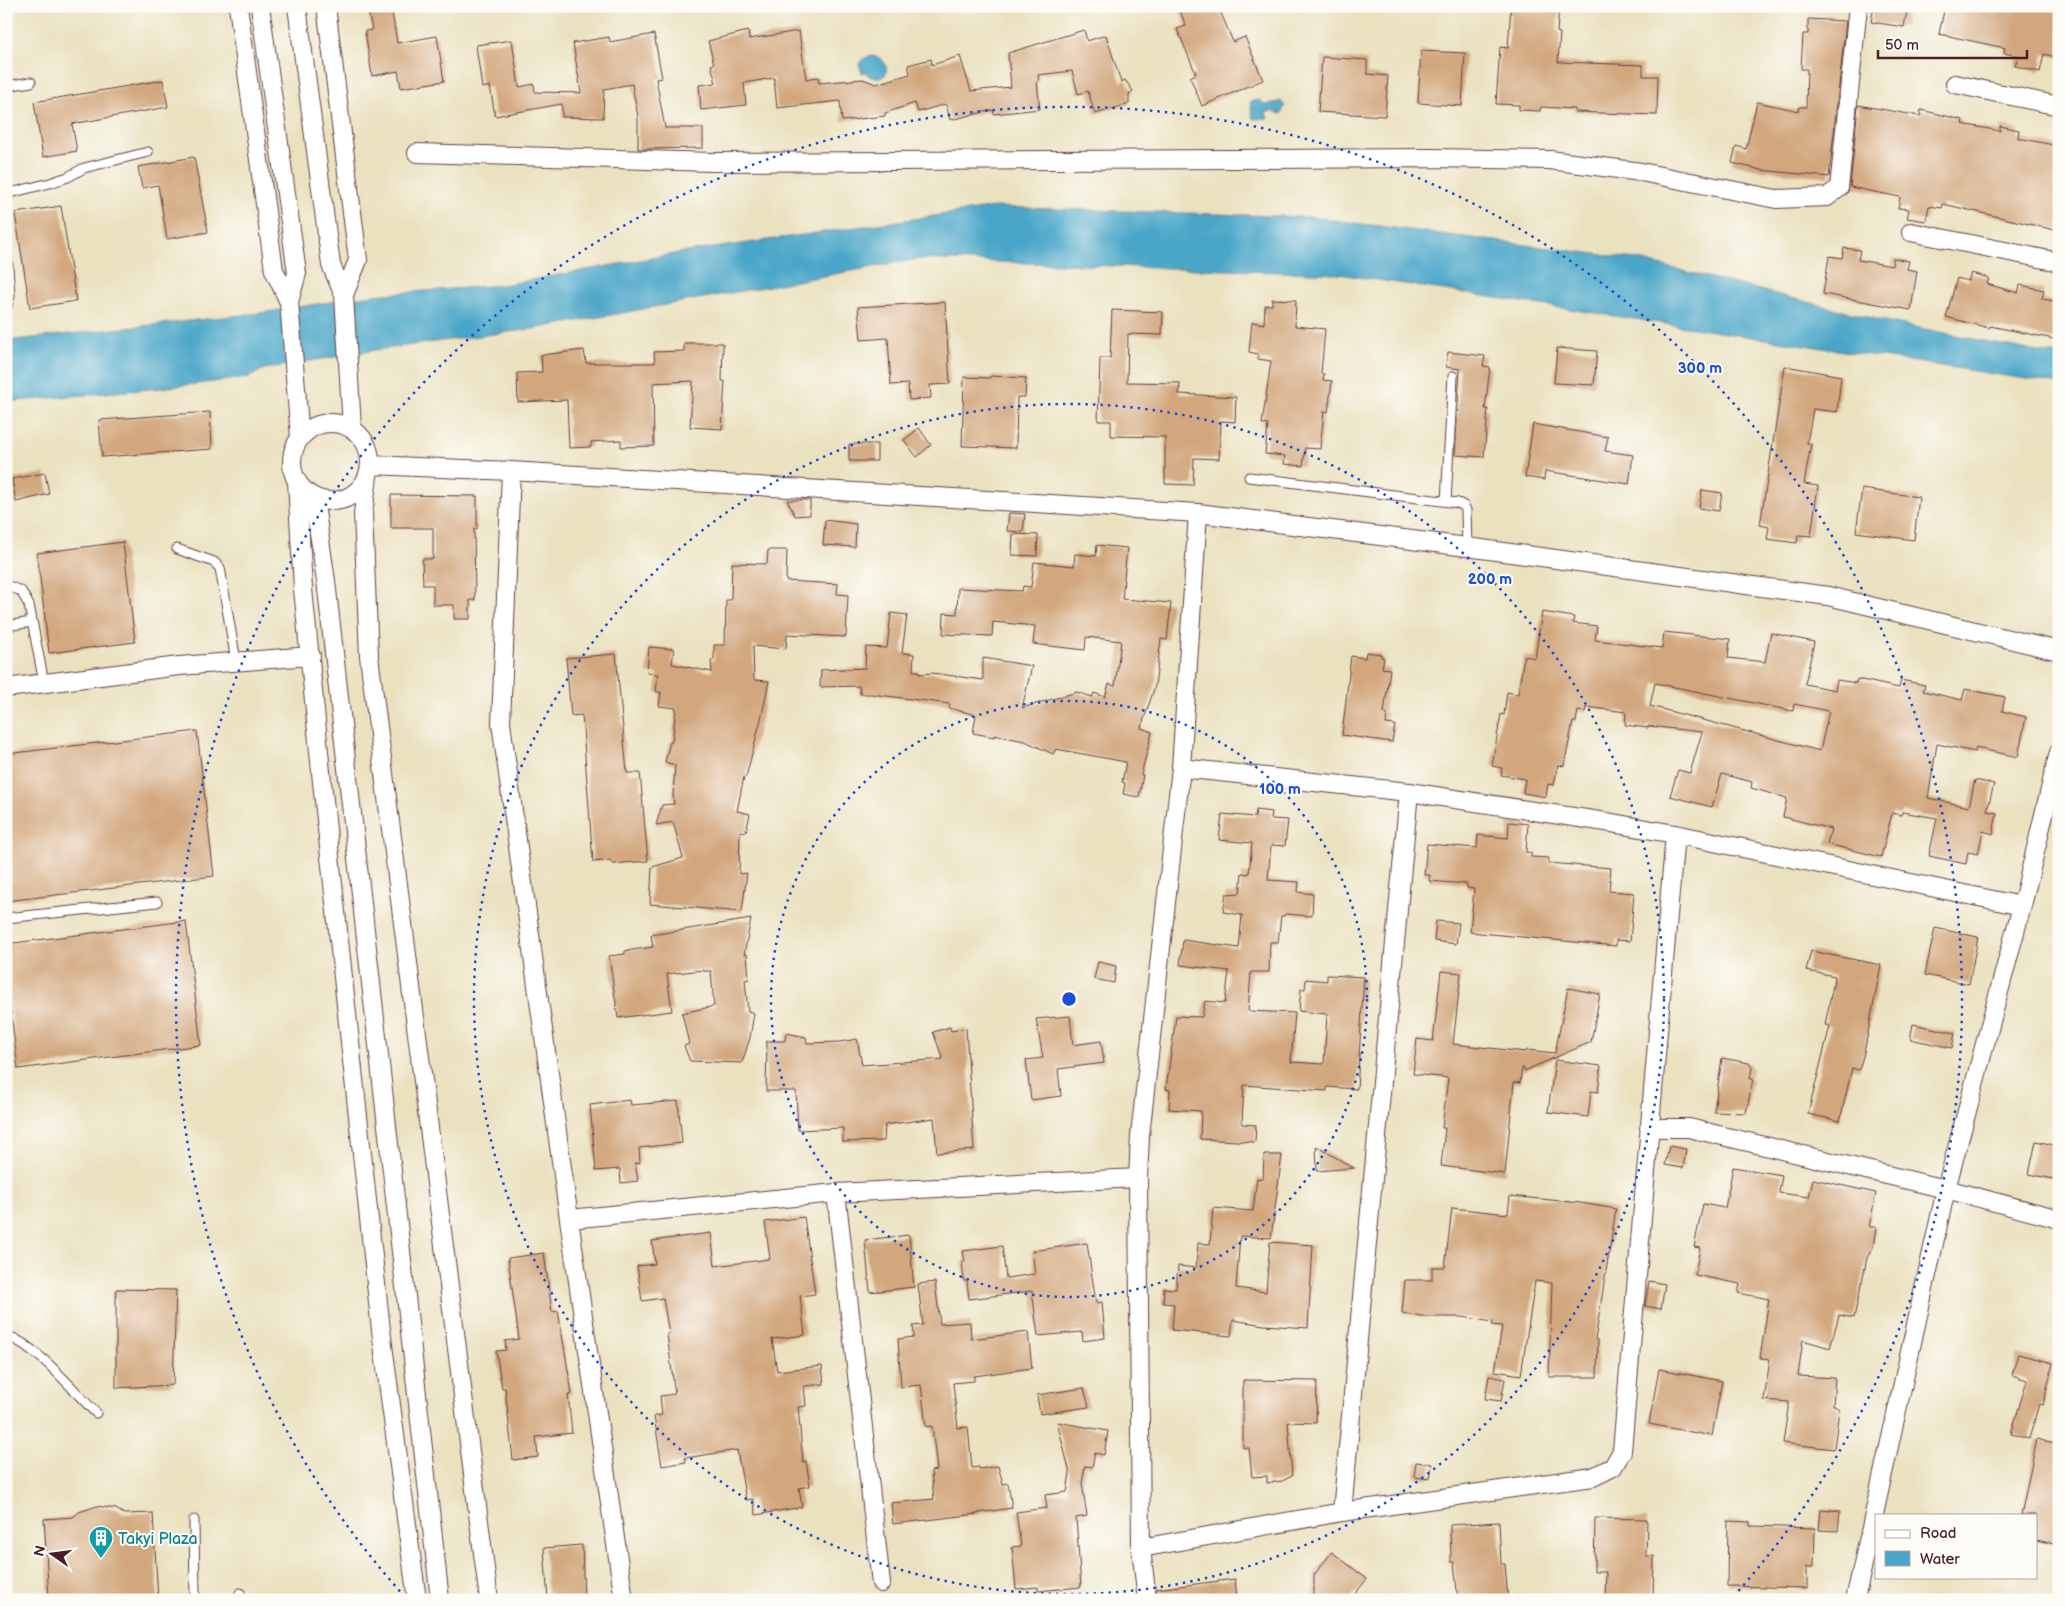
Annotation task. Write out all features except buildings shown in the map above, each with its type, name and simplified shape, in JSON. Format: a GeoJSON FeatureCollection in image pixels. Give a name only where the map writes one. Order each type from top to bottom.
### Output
{"type":"FeatureCollection","features":[{"type":"Feature","properties":{"kind":"street"},"geometry":{"type":"LineString","coordinates":[[238,6],[274,270],[289,302],[297,382],[300,438]]}},
{"type":"Feature","properties":{"kind":"street"},"geometry":{"type":"LineString","coordinates":[[260,6],[297,273],[289,302]]}},
{"type":"Feature","properties":{"kind":"street"},"geometry":{"type":"LineString","coordinates":[[297,6],[331,265],[344,295],[352,428]]}},
{"type":"Feature","properties":{"kind":"street"},"geometry":{"type":"LineString","coordinates":[[326,6],[358,260],[344,295]]}},
{"type":"Feature","properties":{"kind":"street"},"geometry":{"type":"LineString","coordinates":[[417,153],[712,162],[1432,158],[1550,160],[1641,172],[1776,199],[1827,197],[1838,188],[1858,6]]}},
{"type":"Feature","properties":{"kind":"street"},"geometry":{"type":"LineString","coordinates":[[1955,84],[2059,106]]}},
{"type":"Feature","properties":{"kind":"street"},"geometry":{"type":"LineString","coordinates":[[1911,232],[2059,262]]}},
{"type":"Feature","properties":{"kind":"street"},"geometry":{"type":"LineString","coordinates":[[370,471],[362,488],[346,498],[326,502],[314,498],[304,491],[297,481],[292,471],[294,448],[308,430],[318,424],[335,423],[352,428],[360,435],[367,444],[370,454],[370,471],[363,514],[369,656],[490,1600]]}},
{"type":"Feature","properties":{"kind":"street"},"geometry":{"type":"LineString","coordinates":[[370,471],[511,470],[1198,513],[1828,596],[2059,651]]}},
{"type":"Feature","properties":{"kind":"street"},"geometry":{"type":"LineString","coordinates":[[511,470],[501,722],[569,1219],[624,1600]]}},
{"type":"Feature","properties":{"kind":"street"},"geometry":{"type":"LineString","coordinates":[[297,481],[303,589],[323,792],[380,1320],[417,1600]]}},
{"type":"Feature","properties":{"kind":"street"},"geometry":{"type":"LineString","coordinates":[[314,498],[327,590],[440,1600]]}},
{"type":"Feature","properties":{"kind":"street"},"geometry":{"type":"LineString","coordinates":[[1147,1600],[1141,1548],[1138,1178],[1140,1136],[1181,768],[1198,513]]}},
{"type":"Feature","properties":{"kind":"street"},"geometry":{"type":"LineString","coordinates":[[6,688],[236,661],[311,656]]}},
{"type":"Feature","properties":{"kind":"street"},"geometry":{"type":"LineString","coordinates":[[1855,1600],[1946,1189],[2022,906],[2059,752]]}},
{"type":"Feature","properties":{"kind":"street"},"geometry":{"type":"LineString","coordinates":[[1181,768],[1409,792],[1676,834],[2022,906]]}},
{"type":"Feature","properties":{"kind":"street"},"geometry":{"type":"LineString","coordinates":[[1342,1512],[1409,792]]}},
{"type":"Feature","properties":{"kind":"street"},"geometry":{"type":"LineString","coordinates":[[1141,1548],[1342,1512],[1593,1477],[1613,1467],[1622,1451],[1676,834]]}},
{"type":"Feature","properties":{"kind":"street"},"geometry":{"type":"LineString","coordinates":[[1649,1128],[1688,1128],[1946,1189],[2059,1219]]}},
{"type":"Feature","properties":{"kind":"street"},"geometry":{"type":"LineString","coordinates":[[569,1219],[836,1193],[1138,1178]]}},
{"type":"Feature","properties":{"kind":"street"},"geometry":{"type":"LineString","coordinates":[[836,1193],[881,1583]]}},
{"type":"Feature","properties":{"kind":"lane"},"geometry":{"type":"LineString","coordinates":[[6,86],[31,82]]}},
{"type":"Feature","properties":{"kind":"lane"},"geometry":{"type":"LineString","coordinates":[[6,199],[10,193],[68,177],[84,168],[148,152]]}},
{"type":"Feature","properties":{"kind":"lane"},"geometry":{"type":"LineString","coordinates":[[6,237],[10,296],[6,309]]}},
{"type":"Feature","properties":{"kind":"lane"},"geometry":{"type":"LineString","coordinates":[[1446,501],[1453,376]]}},
{"type":"Feature","properties":{"kind":"lane"},"geometry":{"type":"LineString","coordinates":[[1249,477],[1458,503],[1466,508],[1466,547]]}},
{"type":"Feature","properties":{"kind":"lane"},"geometry":{"type":"LineString","coordinates":[[177,549],[214,562],[220,568],[236,661]]}},
{"type":"Feature","properties":{"kind":"lane"},"geometry":{"type":"LineString","coordinates":[[6,585],[21,591],[29,605],[44,683]]}},
{"type":"Feature","properties":{"kind":"lane"},"geometry":{"type":"LineString","coordinates":[[6,626],[32,622]]}},
{"type":"Feature","properties":{"kind":"lane"},"geometry":{"type":"LineString","coordinates":[[6,918],[157,902]]}},
{"type":"Feature","properties":{"kind":"lane"},"geometry":{"type":"LineString","coordinates":[[6,1334],[16,1338],[34,1351],[96,1413]]}},
{"type":"Feature","properties":{"kind":"lane"},"geometry":{"type":"LineString","coordinates":[[194,1520],[195,1600]]}},
{"type":"Feature","properties":{"kind":"water"},"geometry":{"type":"Polygon","coordinates":[[[869,56],[877,57],[885,63],[885,75],[882,77],[870,77],[866,72],[862,73],[859,64],[869,56]]]}},
{"type":"Feature","properties":{"kind":"water"},"geometry":{"type":"Polygon","coordinates":[[[1259,100],[1266,105],[1281,101],[1285,106],[1281,114],[1272,111],[1266,113],[1268,118],[1253,119],[1250,102],[1259,100]]]}},
{"type":"Feature","properties":{"kind":"water"},"geometry":{"type":"Polygon","coordinates":[[[995,207],[1309,217],[1635,259],[1880,320],[2049,354],[2059,354],[2059,384],[1339,274],[917,259],[539,328],[375,350],[264,369],[248,378],[6,402],[6,341],[261,313],[373,295],[503,285],[679,253],[995,207]]]}},
{"type":"Feature","properties":{"kind":"place","name":"Takyi Plaza"},"geometry":{"type":"Point","coordinates":[101,1559]}}]}
